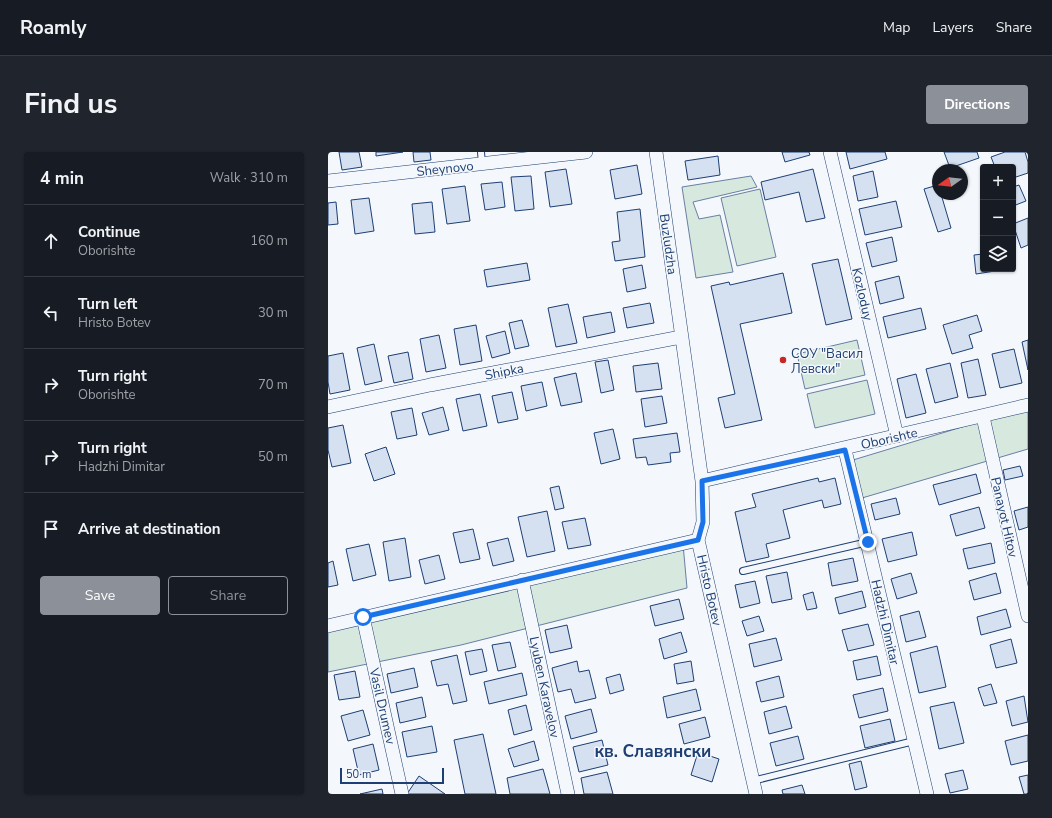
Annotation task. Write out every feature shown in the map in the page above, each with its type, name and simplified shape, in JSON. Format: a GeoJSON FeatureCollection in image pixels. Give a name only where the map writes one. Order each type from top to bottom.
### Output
{"type":"FeatureCollection","features":[{"type":"Feature","properties":{"kind":"street","name":"Sheynovo"},"geometry":{"type":"LineString","coordinates":[[328,181],[482,158],[586,152]]}},
{"type":"Feature","properties":{"kind":"street","name":"Buzludzha"},"geometry":{"type":"LineString","coordinates":[[656,152],[681,337]]}},
{"type":"Feature","properties":{"kind":"street","name":"Kozloduy"},"geometry":{"type":"LineString","coordinates":[[830,152],[897,436]]}},
{"type":"Feature","properties":{"kind":"street","name":"Shipka"},"geometry":{"type":"LineString","coordinates":[[328,407],[430,385],[681,337]]}},
{"type":"Feature","properties":{"kind":"street","name":"Hristo Botev"},"geometry":{"type":"LineString","coordinates":[[681,337],[702,481],[703,522],[698,540],[756,794]]}},
{"type":"Feature","properties":{"kind":"street","name":"Oborishte"},"geometry":{"type":"LineString","coordinates":[[702,481],[845,450],[897,436],[1028,406]]}},
{"type":"Feature","properties":{"kind":"street","name":"Panayot Hitov"},"geometry":{"type":"LineString","coordinates":[[983,417],[1028,616]]}},
{"type":"Feature","properties":{"kind":"street","name":"Hadzhi Dimitar"},"geometry":{"type":"LineString","coordinates":[[845,450],[927,794]]}},
{"type":"Feature","properties":{"kind":"street"},"geometry":{"type":"LineString","coordinates":[[328,626],[698,540]]}},
{"type":"Feature","properties":{"kind":"street","name":"Lyuben Karavelov"},"geometry":{"type":"LineString","coordinates":[[522,580],[568,794]]}},
{"type":"Feature","properties":{"kind":"street","name":"Vasil Drumev"},"geometry":{"type":"LineString","coordinates":[[363,617],[402,794]]}},
{"type":"Feature","properties":{"kind":"lane"},"geometry":{"type":"LineString","coordinates":[[743,571],[868,542]]}},
{"type":"Feature","properties":{"kind":"lane"},"geometry":{"type":"LineString","coordinates":[[752,781],[914,741]]}},
{"type":"Feature","properties":{"kind":"shaded area"},"geometry":{"type":"Polygon","coordinates":[[[751,176],[757,187],[693,202],[699,219],[720,215],[733,272],[696,278],[682,187],[751,176]]]}},
{"type":"Feature","properties":{"kind":"shaded area"},"geometry":{"type":"Polygon","coordinates":[[[760,189],[776,257],[737,266],[721,198],[760,189]]]}},
{"type":"Feature","properties":{"kind":"shaded area"},"geometry":{"type":"Polygon","coordinates":[[[857,340],[865,375],[805,389],[797,354],[857,340]]]}},
{"type":"Feature","properties":{"kind":"shaded area"},"geometry":{"type":"Polygon","coordinates":[[[867,380],[875,414],[815,428],[807,394],[867,380]]]}},
{"type":"Feature","properties":{"kind":"shaded area"},"geometry":{"type":"Polygon","coordinates":[[[1028,407],[1028,449],[862,498],[853,460],[1028,407]]]}},
{"type":"Feature","properties":{"kind":"shaded area"},"geometry":{"type":"Polygon","coordinates":[[[683,544],[687,588],[461,645],[328,672],[328,623],[683,544]]]}},
{"type":"Feature","properties":{"kind":"building"},"geometry":{"type":"Polygon","coordinates":[[[339,152],[359,152],[362,167],[342,170],[339,152]]]}},
{"type":"Feature","properties":{"kind":"building"},"geometry":{"type":"Polygon","coordinates":[[[376,152],[403,152],[376,156],[376,152]]]}},
{"type":"Feature","properties":{"kind":"building"},"geometry":{"type":"Polygon","coordinates":[[[413,152],[430,152],[431,160],[414,162],[413,152]]]}},
{"type":"Feature","properties":{"kind":"building"},"geometry":{"type":"Polygon","coordinates":[[[782,152],[809,152],[810,155],[785,162],[782,152]]]}},
{"type":"Feature","properties":{"kind":"building"},"geometry":{"type":"Polygon","coordinates":[[[846,152],[885,152],[887,159],[850,169],[846,152]]]}},
{"type":"Feature","properties":{"kind":"building"},"geometry":{"type":"Polygon","coordinates":[[[944,152],[977,152],[979,158],[962,164],[948,164],[944,152]]]}},
{"type":"Feature","properties":{"kind":"building"},"geometry":{"type":"Polygon","coordinates":[[[1005,152],[1025,152],[1028,162],[1028,173],[1016,177],[1016,164],[994,164],[991,157],[1005,152]]]}},
{"type":"Feature","properties":{"kind":"building"},"geometry":{"type":"Polygon","coordinates":[[[718,156],[720,175],[688,180],[685,161],[718,156]]]}},
{"type":"Feature","properties":{"kind":"building"},"geometry":{"type":"Polygon","coordinates":[[[637,165],[642,194],[615,199],[610,170],[637,165]]]}},
{"type":"Feature","properties":{"kind":"building"},"geometry":{"type":"Polygon","coordinates":[[[566,169],[572,204],[550,207],[545,172],[566,169]]]}},
{"type":"Feature","properties":{"kind":"building"},"geometry":{"type":"Polygon","coordinates":[[[813,169],[825,218],[806,222],[799,192],[765,200],[761,182],[813,169]]]}},
{"type":"Feature","properties":{"kind":"building"},"geometry":{"type":"Polygon","coordinates":[[[873,171],[878,197],[858,201],[853,176],[873,171]]]}},
{"type":"Feature","properties":{"kind":"building"},"geometry":{"type":"Polygon","coordinates":[[[531,176],[534,209],[515,211],[511,177],[531,176]]]}},
{"type":"Feature","properties":{"kind":"building"},"geometry":{"type":"Polygon","coordinates":[[[502,182],[505,207],[485,210],[481,184],[502,182]]]}},
{"type":"Feature","properties":{"kind":"building"},"geometry":{"type":"Polygon","coordinates":[[[1019,185],[1026,201],[1016,205],[1016,200],[1016,186],[1019,185]]]}},
{"type":"Feature","properties":{"kind":"building"},"geometry":{"type":"Polygon","coordinates":[[[465,186],[470,221],[447,224],[442,189],[465,186]]]}},
{"type":"Feature","properties":{"kind":"building"},"geometry":{"type":"Polygon","coordinates":[[[932,187],[932,200],[943,200],[951,228],[938,232],[924,189],[932,187]]]}},
{"type":"Feature","properties":{"kind":"building"},"geometry":{"type":"Polygon","coordinates":[[[369,198],[374,231],[355,234],[351,200],[369,198]]]}},
{"type":"Feature","properties":{"kind":"building"},"geometry":{"type":"Polygon","coordinates":[[[896,201],[902,227],[865,235],[859,209],[896,201]]]}},
{"type":"Feature","properties":{"kind":"building"},"geometry":{"type":"Polygon","coordinates":[[[336,202],[338,224],[328,225],[328,203],[336,202]]]}},
{"type":"Feature","properties":{"kind":"building"},"geometry":{"type":"Polygon","coordinates":[[[432,202],[435,232],[415,234],[412,204],[432,202]]]}},
{"type":"Feature","properties":{"kind":"building"},"geometry":{"type":"Polygon","coordinates":[[[640,209],[645,257],[615,261],[612,242],[620,241],[617,212],[640,209]]]}},
{"type":"Feature","properties":{"kind":"building"},"geometry":{"type":"Polygon","coordinates":[[[1028,218],[1028,245],[1021,248],[1016,233],[1016,223],[1028,218]]]}},
{"type":"Feature","properties":{"kind":"building"},"geometry":{"type":"Polygon","coordinates":[[[892,237],[897,261],[872,267],[866,243],[892,237]]]}},
{"type":"Feature","properties":{"kind":"building"},"geometry":{"type":"Polygon","coordinates":[[[980,254],[980,272],[989,272],[976,274],[974,255],[980,254]]]}},
{"type":"Feature","properties":{"kind":"building"},"geometry":{"type":"Polygon","coordinates":[[[838,259],[852,319],[826,325],[812,264],[838,259]]]}},
{"type":"Feature","properties":{"kind":"building"},"geometry":{"type":"Polygon","coordinates":[[[527,263],[530,280],[487,287],[484,270],[527,263]]]}},
{"type":"Feature","properties":{"kind":"building"},"geometry":{"type":"Polygon","coordinates":[[[642,265],[646,288],[627,292],[623,269],[642,265]]]}},
{"type":"Feature","properties":{"kind":"building"},"geometry":{"type":"Polygon","coordinates":[[[783,273],[792,313],[740,324],[762,420],[725,428],[718,398],[735,394],[711,286],[729,282],[730,285],[783,273]]]}},
{"type":"Feature","properties":{"kind":"building"},"geometry":{"type":"Polygon","coordinates":[[[899,276],[904,298],[880,304],[875,282],[899,276]]]}},
{"type":"Feature","properties":{"kind":"building"},"geometry":{"type":"Polygon","coordinates":[[[650,303],[654,323],[627,328],[623,308],[650,303]]]}},
{"type":"Feature","properties":{"kind":"building"},"geometry":{"type":"Polygon","coordinates":[[[568,304],[577,343],[556,347],[548,308],[568,304]]]}},
{"type":"Feature","properties":{"kind":"building"},"geometry":{"type":"Polygon","coordinates":[[[921,308],[926,329],[888,338],[883,317],[921,308]]]}},
{"type":"Feature","properties":{"kind":"building"},"geometry":{"type":"Polygon","coordinates":[[[611,312],[615,332],[587,338],[583,317],[611,312]]]}},
{"type":"Feature","properties":{"kind":"building"},"geometry":{"type":"Polygon","coordinates":[[[977,315],[982,331],[969,335],[973,348],[952,354],[943,325],[977,315]]]}},
{"type":"Feature","properties":{"kind":"building"},"geometry":{"type":"Polygon","coordinates":[[[522,320],[529,346],[515,349],[509,323],[522,320]]]}},
{"type":"Feature","properties":{"kind":"building"},"geometry":{"type":"Polygon","coordinates":[[[476,325],[482,361],[460,365],[454,329],[476,325]]]}},
{"type":"Feature","properties":{"kind":"building"},"geometry":{"type":"Polygon","coordinates":[[[505,331],[510,353],[492,358],[486,336],[505,331]]]}},
{"type":"Feature","properties":{"kind":"building"},"geometry":{"type":"Polygon","coordinates":[[[439,335],[446,368],[426,372],[420,339],[439,335]]]}},
{"type":"Feature","properties":{"kind":"building"},"geometry":{"type":"Polygon","coordinates":[[[1028,340],[1028,370],[1022,342],[1028,340]]]}},
{"type":"Feature","properties":{"kind":"building"},"geometry":{"type":"Polygon","coordinates":[[[374,344],[382,381],[365,385],[357,348],[374,344]]]}},
{"type":"Feature","properties":{"kind":"building"},"geometry":{"type":"Polygon","coordinates":[[[1014,349],[1022,383],[1000,388],[992,354],[1014,349]]]}},
{"type":"Feature","properties":{"kind":"building"},"geometry":{"type":"Polygon","coordinates":[[[408,352],[413,379],[394,383],[388,356],[408,352]]]}},
{"type":"Feature","properties":{"kind":"building"},"geometry":{"type":"Polygon","coordinates":[[[343,353],[350,390],[330,394],[328,382],[328,356],[343,353]]]}},
{"type":"Feature","properties":{"kind":"building"},"geometry":{"type":"Polygon","coordinates":[[[978,359],[986,395],[968,398],[961,363],[978,359]]]}},
{"type":"Feature","properties":{"kind":"building"},"geometry":{"type":"Polygon","coordinates":[[[608,360],[614,390],[601,393],[595,362],[608,360]]]}},
{"type":"Feature","properties":{"kind":"building"},"geometry":{"type":"Polygon","coordinates":[[[658,363],[662,389],[636,392],[633,366],[658,363]]]}},
{"type":"Feature","properties":{"kind":"building"},"geometry":{"type":"Polygon","coordinates":[[[950,363],[958,397],[935,403],[926,369],[950,363]]]}},
{"type":"Feature","properties":{"kind":"building"},"geometry":{"type":"Polygon","coordinates":[[[576,373],[582,402],[561,406],[554,378],[576,373]]]}},
{"type":"Feature","properties":{"kind":"building"},"geometry":{"type":"Polygon","coordinates":[[[916,374],[926,413],[906,418],[897,379],[916,374]]]}},
{"type":"Feature","properties":{"kind":"building"},"geometry":{"type":"Polygon","coordinates":[[[542,382],[547,406],[526,411],[521,386],[542,382]]]}},
{"type":"Feature","properties":{"kind":"building"},"geometry":{"type":"Polygon","coordinates":[[[512,392],[518,419],[498,423],[492,396],[512,392]]]}},
{"type":"Feature","properties":{"kind":"building"},"geometry":{"type":"Polygon","coordinates":[[[480,394],[487,426],[463,431],[456,399],[480,394]]]}},
{"type":"Feature","properties":{"kind":"building"},"geometry":{"type":"Polygon","coordinates":[[[662,396],[667,423],[645,427],[641,399],[662,396]]]}},
{"type":"Feature","properties":{"kind":"building"},"geometry":{"type":"Polygon","coordinates":[[[443,407],[449,430],[429,435],[422,413],[443,407]]]}},
{"type":"Feature","properties":{"kind":"building"},"geometry":{"type":"Polygon","coordinates":[[[412,408],[417,435],[397,439],[391,412],[412,408]]]}},
{"type":"Feature","properties":{"kind":"building"},"geometry":{"type":"Polygon","coordinates":[[[343,425],[351,463],[332,467],[328,450],[328,428],[343,425]]]}},
{"type":"Feature","properties":{"kind":"building"},"geometry":{"type":"Polygon","coordinates":[[[613,429],[620,459],[601,464],[594,433],[613,429]]]}},
{"type":"Feature","properties":{"kind":"building"},"geometry":{"type":"Polygon","coordinates":[[[677,433],[680,452],[670,453],[671,462],[648,465],[646,457],[636,458],[633,439],[677,433]]]}},
{"type":"Feature","properties":{"kind":"building"},"geometry":{"type":"Polygon","coordinates":[[[386,447],[395,474],[374,481],[365,454],[386,447]]]}},
{"type":"Feature","properties":{"kind":"building"},"geometry":{"type":"Polygon","coordinates":[[[1020,466],[1023,476],[1005,480],[1003,470],[1020,466]]]}},
{"type":"Feature","properties":{"kind":"building"},"geometry":{"type":"Polygon","coordinates":[[[976,474],[981,493],[939,505],[933,485],[976,474]]]}},
{"type":"Feature","properties":{"kind":"building"},"geometry":{"type":"Polygon","coordinates":[[[818,478],[819,482],[835,478],[841,504],[824,508],[822,500],[783,510],[790,538],[766,544],[769,557],[746,562],[735,512],[756,507],[752,494],[818,478]]]}},
{"type":"Feature","properties":{"kind":"building"},"geometry":{"type":"Polygon","coordinates":[[[559,486],[564,508],[555,510],[550,488],[559,486]]]}},
{"type":"Feature","properties":{"kind":"building"},"geometry":{"type":"Polygon","coordinates":[[[896,498],[900,514],[875,520],[871,504],[896,498]]]}},
{"type":"Feature","properties":{"kind":"building"},"geometry":{"type":"Polygon","coordinates":[[[979,507],[985,528],[956,536],[950,515],[979,507]]]}},
{"type":"Feature","properties":{"kind":"building"},"geometry":{"type":"Polygon","coordinates":[[[1028,507],[1028,527],[1019,530],[1014,511],[1028,507]]]}},
{"type":"Feature","properties":{"kind":"building"},"geometry":{"type":"Polygon","coordinates":[[[547,511],[555,551],[527,557],[518,517],[547,511]]]}},
{"type":"Feature","properties":{"kind":"building"},"geometry":{"type":"Polygon","coordinates":[[[585,518],[591,545],[568,549],[562,522],[585,518]]]}},
{"type":"Feature","properties":{"kind":"building"},"geometry":{"type":"Polygon","coordinates":[[[473,529],[480,559],[460,563],[453,533],[473,529]]]}},
{"type":"Feature","properties":{"kind":"building"},"geometry":{"type":"Polygon","coordinates":[[[912,532],[917,555],[888,562],[882,539],[912,532]]]}},
{"type":"Feature","properties":{"kind":"building"},"geometry":{"type":"Polygon","coordinates":[[[405,538],[411,577],[389,581],[383,542],[405,538]]]}},
{"type":"Feature","properties":{"kind":"building"},"geometry":{"type":"Polygon","coordinates":[[[508,538],[514,561],[493,566],[487,543],[508,538]]]}},
{"type":"Feature","properties":{"kind":"building"},"geometry":{"type":"Polygon","coordinates":[[[991,543],[995,563],[968,569],[963,549],[991,543]]]}},
{"type":"Feature","properties":{"kind":"building"},"geometry":{"type":"Polygon","coordinates":[[[369,544],[376,575],[353,581],[346,549],[369,544]]]}},
{"type":"Feature","properties":{"kind":"building"},"geometry":{"type":"Polygon","coordinates":[[[439,555],[445,579],[425,584],[419,560],[439,555]]]}},
{"type":"Feature","properties":{"kind":"building"},"geometry":{"type":"Polygon","coordinates":[[[853,558],[858,581],[832,586],[828,563],[853,558]]]}},
{"type":"Feature","properties":{"kind":"building"},"geometry":{"type":"Polygon","coordinates":[[[333,561],[338,585],[328,587],[328,563],[333,561]]]}},
{"type":"Feature","properties":{"kind":"building"},"geometry":{"type":"Polygon","coordinates":[[[787,572],[792,599],[772,603],[766,576],[787,572]]]}},
{"type":"Feature","properties":{"kind":"building"},"geometry":{"type":"Polygon","coordinates":[[[911,573],[917,593],[897,599],[891,579],[911,573]]]}},
{"type":"Feature","properties":{"kind":"building"},"geometry":{"type":"Polygon","coordinates":[[[996,573],[1001,593],[974,600],[969,581],[996,573]]]}},
{"type":"Feature","properties":{"kind":"building"},"geometry":{"type":"Polygon","coordinates":[[[755,581],[760,603],[740,608],[735,585],[755,581]]]}},
{"type":"Feature","properties":{"kind":"building"},"geometry":{"type":"Polygon","coordinates":[[[862,591],[866,607],[839,614],[835,598],[862,591]]]}},
{"type":"Feature","properties":{"kind":"building"},"geometry":{"type":"Polygon","coordinates":[[[813,592],[817,608],[807,610],[803,595],[813,592]]]}},
{"type":"Feature","properties":{"kind":"building"},"geometry":{"type":"Polygon","coordinates":[[[679,599],[684,619],[655,626],[650,606],[679,599]]]}},
{"type":"Feature","properties":{"kind":"building"},"geometry":{"type":"Polygon","coordinates":[[[1006,609],[1011,627],[981,635],[977,617],[1006,609]]]}},
{"type":"Feature","properties":{"kind":"building"},"geometry":{"type":"Polygon","coordinates":[[[919,611],[926,637],[906,642],[900,616],[919,611]]]}},
{"type":"Feature","properties":{"kind":"building"},"geometry":{"type":"Polygon","coordinates":[[[759,616],[764,631],[747,636],[742,621],[759,616]]]}},
{"type":"Feature","properties":{"kind":"building"},"geometry":{"type":"Polygon","coordinates":[[[868,624],[874,645],[848,651],[842,630],[868,624]]]}},
{"type":"Feature","properties":{"kind":"building"},"geometry":{"type":"Polygon","coordinates":[[[567,625],[572,648],[550,653],[545,630],[567,625]]]}},
{"type":"Feature","properties":{"kind":"building"},"geometry":{"type":"Polygon","coordinates":[[[681,632],[687,652],[664,659],[659,639],[681,632]]]}},
{"type":"Feature","properties":{"kind":"building"},"geometry":{"type":"Polygon","coordinates":[[[776,638],[782,660],[754,667],[749,644],[776,638]]]}},
{"type":"Feature","properties":{"kind":"building"},"geometry":{"type":"Polygon","coordinates":[[[1011,639],[1017,663],[996,668],[990,645],[1011,639]]]}},
{"type":"Feature","properties":{"kind":"building"},"geometry":{"type":"Polygon","coordinates":[[[510,642],[516,667],[498,671],[492,645],[510,642]]]}},
{"type":"Feature","properties":{"kind":"building"},"geometry":{"type":"Polygon","coordinates":[[[937,646],[946,687],[919,693],[910,653],[937,646]]]}},
{"type":"Feature","properties":{"kind":"building"},"geometry":{"type":"Polygon","coordinates":[[[482,649],[487,671],[470,675],[465,652],[482,649]]]}},
{"type":"Feature","properties":{"kind":"building"},"geometry":{"type":"Polygon","coordinates":[[[457,655],[467,701],[453,704],[448,684],[437,686],[431,661],[457,655]]]}},
{"type":"Feature","properties":{"kind":"building"},"geometry":{"type":"Polygon","coordinates":[[[877,656],[881,675],[857,680],[853,661],[877,656]]]}},
{"type":"Feature","properties":{"kind":"building"},"geometry":{"type":"Polygon","coordinates":[[[577,661],[579,672],[589,670],[596,698],[575,703],[571,689],[558,692],[552,668],[577,661]]]}},
{"type":"Feature","properties":{"kind":"building"},"geometry":{"type":"Polygon","coordinates":[[[691,661],[694,681],[677,684],[674,664],[691,661]]]}},
{"type":"Feature","properties":{"kind":"building"},"geometry":{"type":"Polygon","coordinates":[[[414,668],[418,687],[391,693],[387,674],[414,668]]]}},
{"type":"Feature","properties":{"kind":"building"},"geometry":{"type":"Polygon","coordinates":[[[355,671],[360,697],[339,700],[334,675],[355,671]]]}},
{"type":"Feature","properties":{"kind":"building"},"geometry":{"type":"Polygon","coordinates":[[[522,673],[527,695],[489,704],[484,682],[522,673]]]}},
{"type":"Feature","properties":{"kind":"building"},"geometry":{"type":"Polygon","coordinates":[[[620,674],[624,690],[610,694],[606,678],[620,674]]]}},
{"type":"Feature","properties":{"kind":"building"},"geometry":{"type":"Polygon","coordinates":[[[779,676],[784,697],[761,702],[756,682],[779,676]]]}},
{"type":"Feature","properties":{"kind":"building"},"geometry":{"type":"Polygon","coordinates":[[[991,684],[997,703],[984,706],[978,688],[991,684]]]}},
{"type":"Feature","properties":{"kind":"building"},"geometry":{"type":"Polygon","coordinates":[[[883,688],[888,711],[859,718],[853,695],[883,688]]]}},
{"type":"Feature","properties":{"kind":"building"},"geometry":{"type":"Polygon","coordinates":[[[696,689],[701,710],[667,718],[663,697],[696,689]]]}},
{"type":"Feature","properties":{"kind":"building"},"geometry":{"type":"Polygon","coordinates":[[[1024,696],[1028,722],[1012,726],[1006,701],[1024,696]]]}},
{"type":"Feature","properties":{"kind":"building"},"geometry":{"type":"Polygon","coordinates":[[[422,697],[426,717],[400,723],[396,703],[422,697]]]}},
{"type":"Feature","properties":{"kind":"building"},"geometry":{"type":"Polygon","coordinates":[[[954,702],[964,743],[939,749],[930,707],[954,702]]]}},
{"type":"Feature","properties":{"kind":"building"},"geometry":{"type":"Polygon","coordinates":[[[526,705],[532,730],[514,735],[508,710],[526,705]]]}},
{"type":"Feature","properties":{"kind":"building"},"geometry":{"type":"Polygon","coordinates":[[[786,706],[792,728],[769,734],[764,712],[786,706]]]}},
{"type":"Feature","properties":{"kind":"building"},"geometry":{"type":"Polygon","coordinates":[[[591,709],[597,732],[571,739],[565,716],[591,709]]]}},
{"type":"Feature","properties":{"kind":"building"},"geometry":{"type":"Polygon","coordinates":[[[363,710],[370,735],[348,741],[341,716],[363,710]]]}},
{"type":"Feature","properties":{"kind":"building"},"geometry":{"type":"Polygon","coordinates":[[[705,717],[710,737],[684,744],[679,724],[705,717]]]}},
{"type":"Feature","properties":{"kind":"building"},"geometry":{"type":"Polygon","coordinates":[[[890,719],[895,741],[865,748],[860,726],[890,719]]]}},
{"type":"Feature","properties":{"kind":"building"},"geometry":{"type":"Polygon","coordinates":[[[432,726],[437,752],[407,757],[402,732],[432,726]]]}},
{"type":"Feature","properties":{"kind":"building"},"geometry":{"type":"Polygon","coordinates":[[[483,734],[496,794],[465,794],[454,740],[483,734]]]}},
{"type":"Feature","properties":{"kind":"building"},"geometry":{"type":"Polygon","coordinates":[[[1028,735],[1028,761],[1011,765],[1005,741],[1028,735]]]}},
{"type":"Feature","properties":{"kind":"building"},"geometry":{"type":"Polygon","coordinates":[[[798,736],[804,759],[776,766],[770,743],[798,736]]]}},
{"type":"Feature","properties":{"kind":"building"},"geometry":{"type":"Polygon","coordinates":[[[602,740],[608,765],[579,772],[573,747],[602,740]]]}},
{"type":"Feature","properties":{"kind":"building"},"geometry":{"type":"Polygon","coordinates":[[[534,741],[539,760],[514,767],[508,749],[534,741]]]}},
{"type":"Feature","properties":{"kind":"building"},"geometry":{"type":"Polygon","coordinates":[[[373,744],[379,770],[359,775],[353,749],[373,744]]]}},
{"type":"Feature","properties":{"kind":"building"},"geometry":{"type":"Polygon","coordinates":[[[698,752],[719,759],[712,782],[691,775],[698,752]]]}},
{"type":"Feature","properties":{"kind":"building"},"geometry":{"type":"Polygon","coordinates":[[[861,761],[867,787],[855,790],[849,764],[861,761]]]}},
{"type":"Feature","properties":{"kind":"building"},"geometry":{"type":"Polygon","coordinates":[[[543,769],[550,794],[510,794],[507,778],[543,769]]]}},
{"type":"Feature","properties":{"kind":"building"},"geometry":{"type":"Polygon","coordinates":[[[963,770],[968,789],[950,793],[945,774],[963,770]]]}},
{"type":"Feature","properties":{"kind":"building"},"geometry":{"type":"Polygon","coordinates":[[[607,772],[613,794],[584,794],[581,778],[607,772]]]}},
{"type":"Feature","properties":{"kind":"building"},"geometry":{"type":"Polygon","coordinates":[[[1028,775],[1028,794],[1024,794],[1019,777],[1028,775]]]}},
{"type":"Feature","properties":{"kind":"building"},"geometry":{"type":"Polygon","coordinates":[[[419,776],[445,794],[407,794],[419,776]]]}},
{"type":"Feature","properties":{"kind":"building"},"geometry":{"type":"Polygon","coordinates":[[[802,785],[805,794],[783,794],[782,790],[802,785]]]}},
{"type":"Feature","properties":{"kind":"building"},"geometry":{"type":"Polygon","coordinates":[[[382,789],[383,794],[360,794],[382,789]]]}},
{"type":"Feature","properties":{"kind":"place","name":"СОУ \"Васил Левски\""},"geometry":{"type":"Point","coordinates":[783,360]}},
{"type":"Feature","properties":{"kind":"district","name":"кв. Славянски"},"geometry":{"type":"Point","coordinates":[653,751]}},
{"type":"Feature","properties":{"kind":"route"},"geometry":{"type":"LineString","coordinates":[[363,617],[698,540],[703,522],[702,481],[845,450],[868,542]]}}]}
